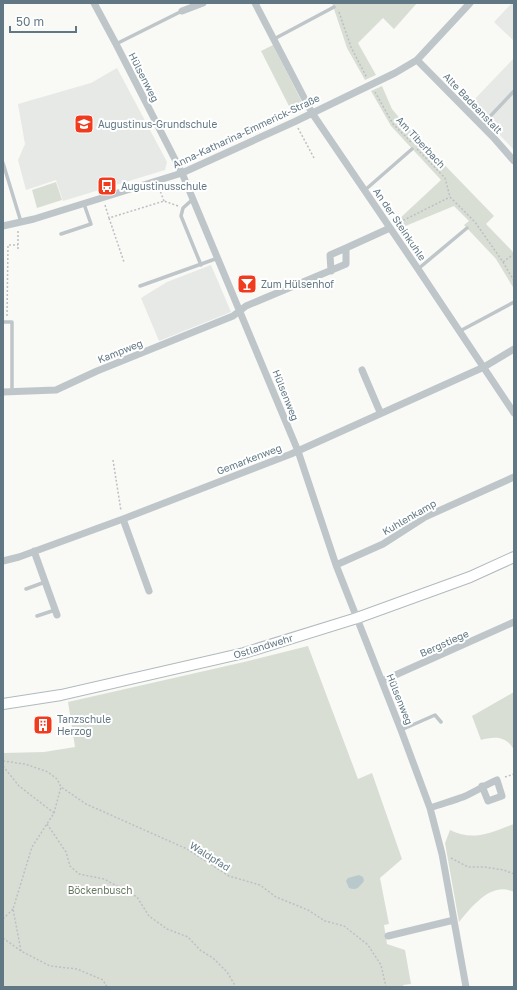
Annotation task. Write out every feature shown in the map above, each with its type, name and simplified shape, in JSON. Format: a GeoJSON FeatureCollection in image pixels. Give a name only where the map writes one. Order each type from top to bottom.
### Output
{"type":"FeatureCollection","features":[{"type":"Feature","properties":{"kind":"street","name":"Hülsenweg"},"geometry":{"type":"LineString","coordinates":[[94,3],[182,173],[298,451],[336,565],[430,808],[442,854],[466,987]]}},
{"type":"Feature","properties":{"kind":"street"},"geometry":{"type":"LineString","coordinates":[[182,11],[203,3]]}},
{"type":"Feature","properties":{"kind":"street","name":"An der Steinkuhle"},"geometry":{"type":"LineString","coordinates":[[255,3],[312,113],[514,413]]}},
{"type":"Feature","properties":{"kind":"street","name":"Anna-Katharina-Emmerick-Straße"},"geometry":{"type":"LineString","coordinates":[[3,226],[19,223],[84,204],[182,173],[294,122],[396,73],[417,60],[470,3]]}},
{"type":"Feature","properties":{"kind":"street","name":"Alte Badeanstalt"},"geometry":{"type":"LineString","coordinates":[[417,60],[482,125],[514,161]]}},
{"type":"Feature","properties":{"kind":"street"},"geometry":{"type":"LineString","coordinates":[[330,271],[330,255],[390,228]]}},
{"type":"Feature","properties":{"kind":"street","name":"Kampweg"},"geometry":{"type":"LineString","coordinates":[[3,392],[56,390],[97,371],[233,316],[246,306],[346,264],[346,248]]}},
{"type":"Feature","properties":{"kind":"street","name":"Gemarkenweg"},"geometry":{"type":"LineString","coordinates":[[3,561],[123,518],[298,451],[380,412],[484,367],[514,349]]}},
{"type":"Feature","properties":{"kind":"street"},"geometry":{"type":"LineString","coordinates":[[362,370],[380,412]]}},
{"type":"Feature","properties":{"kind":"street","name":"Kuhlenkamp"},"geometry":{"type":"LineString","coordinates":[[336,565],[383,544],[425,517],[514,477]]}},
{"type":"Feature","properties":{"kind":"street"},"geometry":{"type":"LineString","coordinates":[[123,518],[149,591]]}},
{"type":"Feature","properties":{"kind":"street"},"geometry":{"type":"LineString","coordinates":[[34,551],[56,612]]}},
{"type":"Feature","properties":{"kind":"street","name":"Ostlandwehr"},"geometry":{"type":"LineString","coordinates":[[3,704],[61,694],[244,653],[357,618],[470,577],[514,556]]}},
{"type":"Feature","properties":{"kind":"street","name":"Bergstiege"},"geometry":{"type":"LineString","coordinates":[[382,681],[514,622]]}},
{"type":"Feature","properties":{"kind":"street"},"geometry":{"type":"LineString","coordinates":[[430,808],[463,797],[482,786],[497,780],[502,796],[488,801],[482,786]]}},
{"type":"Feature","properties":{"kind":"street"},"geometry":{"type":"LineString","coordinates":[[388,936],[454,920]]}},
{"type":"Feature","properties":{"kind":"lane"},"geometry":{"type":"LineString","coordinates":[[274,39],[335,6]]}},
{"type":"Feature","properties":{"kind":"lane"},"geometry":{"type":"LineString","coordinates":[[116,44],[182,11]]}},
{"type":"Feature","properties":{"kind":"lane"},"geometry":{"type":"LineString","coordinates":[[482,125],[514,91]]}},
{"type":"Feature","properties":{"kind":"lane","name":"An der Steinkuhle"},"geometry":{"type":"LineString","coordinates":[[365,190],[412,149]]}},
{"type":"Feature","properties":{"kind":"lane"},"geometry":{"type":"LineString","coordinates":[[3,163],[19,223]]}},
{"type":"Feature","properties":{"kind":"lane"},"geometry":{"type":"LineString","coordinates":[[193,199],[183,208],[181,216],[201,265]]}},
{"type":"Feature","properties":{"kind":"lane"},"geometry":{"type":"LineString","coordinates":[[61,234],[91,224],[84,204]]}},
{"type":"Feature","properties":{"kind":"lane","name":"An der Steinkuhle"},"geometry":{"type":"LineString","coordinates":[[418,269],[467,228]]}},
{"type":"Feature","properties":{"kind":"lane"},"geometry":{"type":"LineString","coordinates":[[140,286],[218,258]]}},
{"type":"Feature","properties":{"kind":"lane"},"geometry":{"type":"LineString","coordinates":[[460,331],[514,302]]}},
{"type":"Feature","properties":{"kind":"lane"},"geometry":{"type":"LineString","coordinates":[[5,322],[12,322],[12,391]]}},
{"type":"Feature","properties":{"kind":"lane"},"geometry":{"type":"LineString","coordinates":[[26,589],[46,582]]}},
{"type":"Feature","properties":{"kind":"lane"},"geometry":{"type":"LineString","coordinates":[[37,616],[56,612]]}},
{"type":"Feature","properties":{"kind":"lane"},"geometry":{"type":"LineString","coordinates":[[401,730],[436,715],[441,722]]}},
{"type":"Feature","properties":{"kind":"path","name":"Am Tiberbach"},"geometry":{"type":"LineString","coordinates":[[335,6],[351,47],[370,85],[393,124],[445,178],[450,197],[475,222],[503,262],[514,281]]}},
{"type":"Feature","properties":{"kind":"path"},"geometry":{"type":"LineString","coordinates":[[294,122],[314,158]]}},
{"type":"Feature","properties":{"kind":"path"},"geometry":{"type":"LineString","coordinates":[[157,181],[164,201]]}},
{"type":"Feature","properties":{"kind":"path"},"geometry":{"type":"LineString","coordinates":[[390,228],[450,197]]}},
{"type":"Feature","properties":{"kind":"path"},"geometry":{"type":"LineString","coordinates":[[102,198],[124,262]]}},
{"type":"Feature","properties":{"kind":"path"},"geometry":{"type":"LineString","coordinates":[[109,218],[164,201],[183,208]]}},
{"type":"Feature","properties":{"kind":"path"},"geometry":{"type":"LineString","coordinates":[[18,249],[19,223]]}},
{"type":"Feature","properties":{"kind":"path"},"geometry":{"type":"LineString","coordinates":[[5,322],[8,245],[18,245]]}},
{"type":"Feature","properties":{"kind":"path"},"geometry":{"type":"LineString","coordinates":[[503,262],[514,254]]}},
{"type":"Feature","properties":{"kind":"path"},"geometry":{"type":"LineString","coordinates":[[113,460],[123,518]]}},
{"type":"Feature","properties":{"kind":"path","name":"Waldpfad"},"geometry":{"type":"LineString","coordinates":[[3,761],[25,764],[48,772],[57,779],[61,787],[86,804],[187,849],[229,876],[260,885],[276,897],[308,910],[325,921],[344,926],[368,944],[381,965],[386,987]]}},
{"type":"Feature","properties":{"kind":"path"},"geometry":{"type":"LineString","coordinates":[[3,766],[19,786],[54,814]]}},
{"type":"Feature","properties":{"kind":"path"},"geometry":{"type":"LineString","coordinates":[[497,780],[514,774]]}},
{"type":"Feature","properties":{"kind":"path"},"geometry":{"type":"LineString","coordinates":[[3,919],[13,909],[32,848],[54,814],[61,787]]}},
{"type":"Feature","properties":{"kind":"path"},"geometry":{"type":"LineString","coordinates":[[47,824],[66,852],[70,866],[79,874],[104,879],[137,897],[149,916],[167,929],[188,938],[200,950],[213,958],[227,972],[236,987]]}},
{"type":"Feature","properties":{"kind":"path"},"geometry":{"type":"LineString","coordinates":[[442,854],[468,867],[484,867],[504,870],[514,874]]}},
{"type":"Feature","properties":{"kind":"path"},"geometry":{"type":"LineString","coordinates":[[13,909],[21,951]]}},
{"type":"Feature","properties":{"kind":"path"},"geometry":{"type":"LineString","coordinates":[[3,938],[21,951],[50,966],[77,969],[103,980],[107,987]]}},
{"type":"Feature","properties":{"kind":"shaded area"},"geometry":{"type":"Polygon","coordinates":[[[512,3],[514,3],[514,41],[494,22],[512,3]]]}},
{"type":"Feature","properties":{"kind":"shaded area"},"geometry":{"type":"Polygon","coordinates":[[[514,58],[514,150],[470,104],[514,58]]]}},
{"type":"Feature","properties":{"kind":"shaded area","name":"Augustinus-Grundschule"},"geometry":{"type":"Polygon","coordinates":[[[117,68],[167,162],[165,170],[63,201],[56,180],[26,190],[18,160],[25,144],[18,104],[91,83],[117,68]]]}},
{"type":"Feature","properties":{"kind":"shaded area"},"geometry":{"type":"Polygon","coordinates":[[[211,265],[231,312],[159,341],[141,298],[167,282],[211,265]]]}},
{"type":"Feature","properties":{"kind":"shaded area"},"geometry":{"type":"Polygon","coordinates":[[[359,875],[363,877],[364,881],[356,889],[349,888],[346,881],[348,878],[359,875]]]}},
{"type":"Feature","properties":{"kind":"green space"},"geometry":{"type":"Polygon","coordinates":[[[332,3],[417,3],[394,29],[383,18],[358,43],[376,75],[365,80],[347,48],[332,3]]]}},
{"type":"Feature","properties":{"kind":"green space"},"geometry":{"type":"Polygon","coordinates":[[[273,45],[305,108],[293,114],[261,51],[273,45]]]}},
{"type":"Feature","properties":{"kind":"green space"},"geometry":{"type":"Polygon","coordinates":[[[382,86],[392,109],[402,121],[494,216],[486,224],[514,253],[514,289],[496,259],[464,225],[469,221],[454,206],[403,227],[398,220],[441,180],[391,126],[371,91],[382,86]]]}},
{"type":"Feature","properties":{"kind":"green space"},"geometry":{"type":"Polygon","coordinates":[[[56,182],[62,200],[37,208],[32,190],[56,182]]]}},
{"type":"Feature","properties":{"kind":"green space","name":"Böckenbusch"},"geometry":{"type":"Polygon","coordinates":[[[308,646],[358,779],[372,773],[402,859],[380,878],[389,924],[384,925],[387,944],[405,950],[411,984],[403,985],[404,987],[3,987],[3,753],[44,752],[75,747],[68,702],[308,646]]]}},
{"type":"Feature","properties":{"kind":"green space"},"geometry":{"type":"Polygon","coordinates":[[[514,692],[514,750],[508,742],[500,738],[481,740],[472,716],[514,692]]]}},
{"type":"Feature","properties":{"kind":"green space"},"geometry":{"type":"Polygon","coordinates":[[[514,824],[514,892],[498,890],[490,893],[476,903],[459,922],[445,843],[450,830],[459,834],[475,835],[490,833],[514,824]]]}},
{"type":"Feature","properties":{"kind":"place","name":"Augustinus-Grundschule"},"geometry":{"type":"Point","coordinates":[84,124]}},
{"type":"Feature","properties":{"kind":"place","name":"Augustinusschule"},"geometry":{"type":"Point","coordinates":[107,186]}},
{"type":"Feature","properties":{"kind":"place","name":"Zum Hülsenhof"},"geometry":{"type":"Point","coordinates":[247,284]}},
{"type":"Feature","properties":{"kind":"place","name":"Tanzschule Herzog"},"geometry":{"type":"Point","coordinates":[43,725]}}]}
